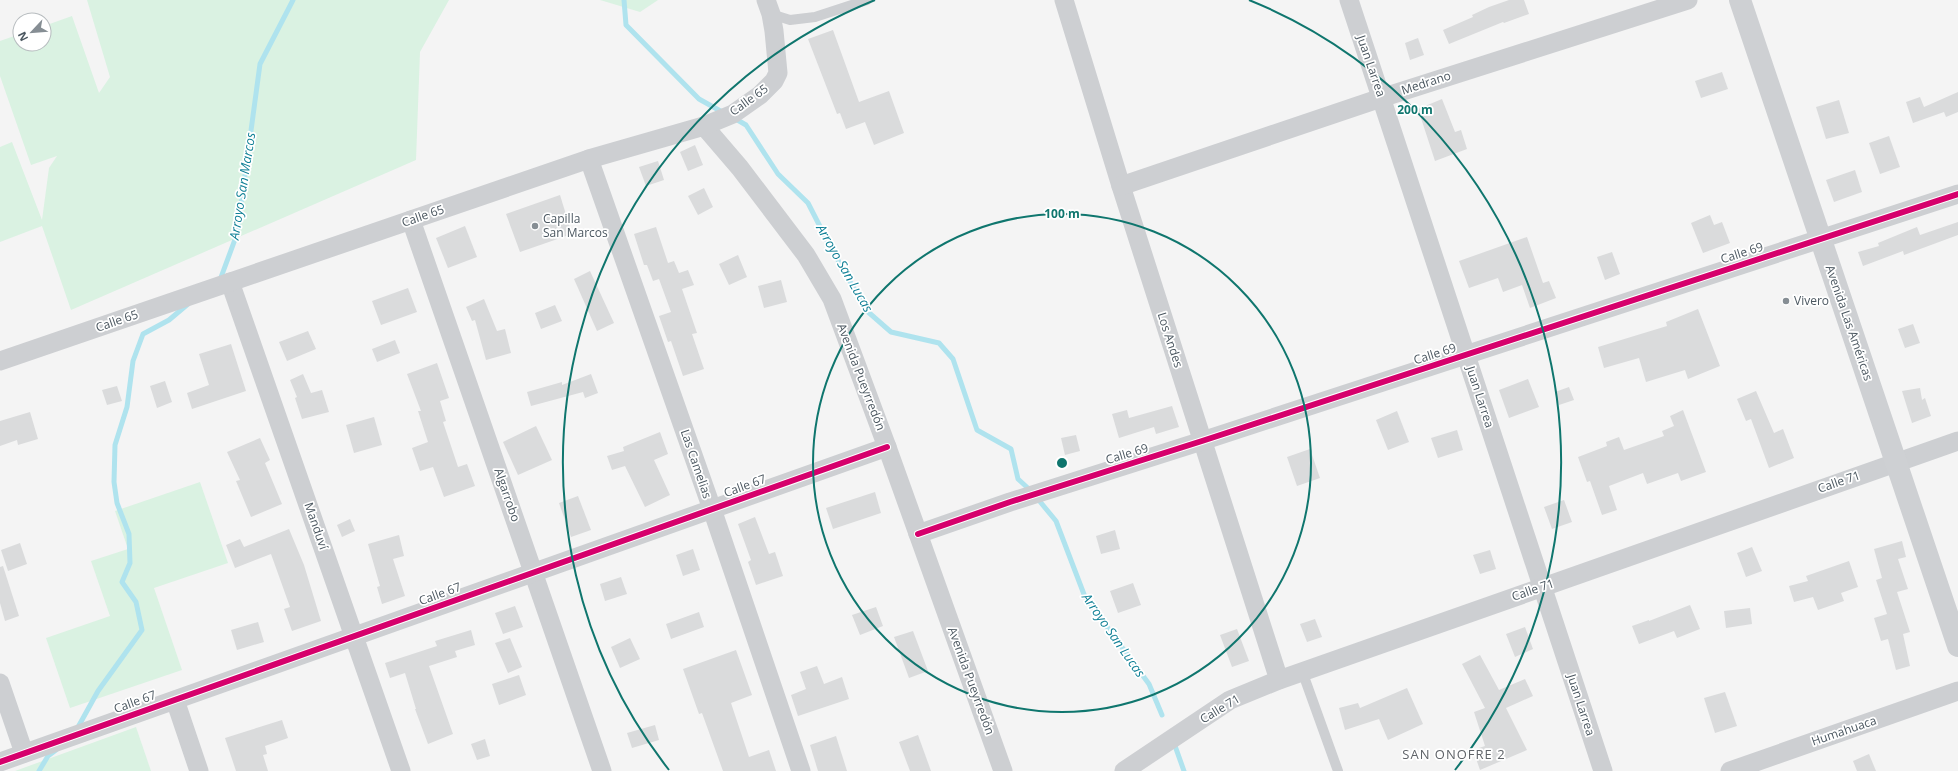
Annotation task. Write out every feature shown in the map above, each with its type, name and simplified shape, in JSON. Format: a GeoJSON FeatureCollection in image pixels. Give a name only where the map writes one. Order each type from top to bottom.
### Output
{"type":"FeatureCollection","features":[{"type":"Feature","properties":{"kind":"main road","name":"Avenida Las Américas"},"geometry":{"type":"LineString","coordinates":[[1740,0],[1958,646]]}},
{"type":"Feature","properties":{"kind":"street","name":"Los Andes"},"geometry":{"type":"LineString","coordinates":[[1064,0],[1120,186],[1279,680]]}},
{"type":"Feature","properties":{"kind":"street","name":"Juan Larrea"},"geometry":{"type":"LineString","coordinates":[[1348,0],[1603,771]]}},
{"type":"Feature","properties":{"kind":"street","name":"Medrano"},"geometry":{"type":"LineString","coordinates":[[1120,186],[1381,98],[1688,0]]}},
{"type":"Feature","properties":{"kind":"street","name":"Calle 65"},"geometry":{"type":"LineString","coordinates":[[0,361],[588,159],[704,126],[732,114],[760,95],[774,81],[778,73],[768,7]]}},
{"type":"Feature","properties":{"kind":"street","name":"Avenida Pueyrredón"},"geometry":{"type":"LineString","coordinates":[[704,126],[740,168],[806,255],[832,299],[887,447],[1003,771]]}},
{"type":"Feature","properties":{"kind":"street","name":"Las Camelias"},"geometry":{"type":"LineString","coordinates":[[588,159],[712,509],[801,771]]}},
{"type":"Feature","properties":{"kind":"street","name":"Calle 69"},"geometry":{"type":"LineString","coordinates":[[918,534],[1032,495],[1202,442],[1958,194]]}},
{"type":"Feature","properties":{"kind":"street","name":"Algarrobo"},"geometry":{"type":"LineString","coordinates":[[411,220],[602,771]]}},
{"type":"Feature","properties":{"kind":"street","name":"Manduví"},"geometry":{"type":"LineString","coordinates":[[230,282],[401,771]]}},
{"type":"Feature","properties":{"kind":"street","name":"Calle 71"},"geometry":{"type":"LineString","coordinates":[[1124,771],[1230,700],[1279,680],[1958,441]]}},
{"type":"Feature","properties":{"kind":"street","name":"Calle 67"},"geometry":{"type":"LineString","coordinates":[[0,762],[887,447]]}},
{"type":"Feature","properties":{"kind":"street"},"geometry":{"type":"LineString","coordinates":[[0,683],[24,753]]}},
{"type":"Feature","properties":{"kind":"street","name":"Humahuaca"},"geometry":{"type":"LineString","coordinates":[[1730,771],[1958,691]]}},
{"type":"Feature","properties":{"kind":"street"},"geometry":{"type":"LineString","coordinates":[[176,700],[199,771]]}},
{"type":"Feature","properties":{"kind":"lane"},"geometry":{"type":"LineString","coordinates":[[768,7],[790,20],[815,18],[867,0]]}},
{"type":"Feature","properties":{"kind":"lane"},"geometry":{"type":"LineString","coordinates":[[1302,671],[1338,771]]}},
{"type":"Feature","properties":{"kind":"green space"},"geometry":{"type":"Polygon","coordinates":[[[87,0],[449,0],[420,52],[416,160],[71,310],[42,226],[0,242],[0,147],[12,142],[42,220],[49,168],[57,156],[31,165],[0,76],[0,41],[12,37],[12,52],[52,52],[52,23],[72,16],[99,93],[110,77],[87,0]]]}},
{"type":"Feature","properties":{"kind":"green space"},"geometry":{"type":"Polygon","coordinates":[[[600,0],[658,0],[640,12],[600,0]]]}},
{"type":"Feature","properties":{"kind":"green space"},"geometry":{"type":"Polygon","coordinates":[[[200,482],[228,563],[154,588],[182,670],[70,708],[46,638],[110,616],[91,561],[128,549],[115,511],[200,482]]]}},
{"type":"Feature","properties":{"kind":"green space"},"geometry":{"type":"Polygon","coordinates":[[[136,727],[151,771],[15,771],[136,727]]]}},
{"type":"Feature","properties":{"kind":"building"},"geometry":{"type":"Polygon","coordinates":[[[1509,0],[1524,0],[1529,14],[1504,23],[1503,22],[1449,44],[1443,30],[1473,17],[1472,15],[1489,7],[1509,0]]]}},
{"type":"Feature","properties":{"kind":"building"},"geometry":{"type":"Polygon","coordinates":[[[833,30],[859,102],[889,91],[904,133],[874,145],[865,122],[846,129],[840,113],[837,114],[808,39],[833,30]]]}},
{"type":"Feature","properties":{"kind":"building"},"geometry":{"type":"Polygon","coordinates":[[[1418,38],[1424,55],[1410,60],[1405,43],[1418,38]]]}},
{"type":"Feature","properties":{"kind":"building"},"geometry":{"type":"Polygon","coordinates":[[[1722,72],[1728,89],[1701,98],[1695,81],[1722,72]]]}},
{"type":"Feature","properties":{"kind":"building"},"geometry":{"type":"Polygon","coordinates":[[[1958,92],[1958,112],[1946,117],[1944,112],[1913,123],[1906,102],[1920,97],[1924,107],[1958,92]]]}},
{"type":"Feature","properties":{"kind":"building"},"geometry":{"type":"Polygon","coordinates":[[[1442,99],[1455,132],[1461,130],[1467,149],[1435,161],[1418,109],[1442,99]]]}},
{"type":"Feature","properties":{"kind":"building"},"geometry":{"type":"Polygon","coordinates":[[[1839,100],[1849,133],[1826,139],[1816,107],[1839,100]]]}},
{"type":"Feature","properties":{"kind":"building"},"geometry":{"type":"Polygon","coordinates":[[[1889,136],[1900,167],[1880,174],[1869,143],[1889,136]]]}},
{"type":"Feature","properties":{"kind":"building"},"geometry":{"type":"Polygon","coordinates":[[[695,145],[703,165],[688,171],[680,152],[695,145]]]}},
{"type":"Feature","properties":{"kind":"building"},"geometry":{"type":"Polygon","coordinates":[[[658,161],[664,180],[646,186],[639,167],[658,161]]]}},
{"type":"Feature","properties":{"kind":"building"},"geometry":{"type":"Polygon","coordinates":[[[1855,170],[1862,192],[1834,202],[1826,180],[1855,170]]]}},
{"type":"Feature","properties":{"kind":"building"},"geometry":{"type":"Polygon","coordinates":[[[704,188],[713,207],[698,215],[688,196],[704,188]]]}},
{"type":"Feature","properties":{"kind":"building"},"geometry":{"type":"Polygon","coordinates":[[[560,195],[572,234],[520,252],[506,214],[560,195]]]}},
{"type":"Feature","properties":{"kind":"building"},"geometry":{"type":"Polygon","coordinates":[[[1710,215],[1714,225],[1722,222],[1730,243],[1703,253],[1691,223],[1710,215]]]}},
{"type":"Feature","properties":{"kind":"building"},"geometry":{"type":"Polygon","coordinates":[[[1958,222],[1958,235],[1904,255],[1903,251],[1863,266],[1858,252],[1879,246],[1878,243],[1917,227],[1920,235],[1958,222]]]}},
{"type":"Feature","properties":{"kind":"building"},"geometry":{"type":"Polygon","coordinates":[[[465,226],[477,257],[448,268],[436,238],[465,226]]]}},
{"type":"Feature","properties":{"kind":"building"},"geometry":{"type":"Polygon","coordinates":[[[656,227],[668,263],[674,261],[679,273],[688,270],[694,285],[682,289],[697,333],[692,334],[704,369],[683,376],[671,341],[668,342],[659,316],[671,312],[659,279],[653,281],[647,265],[644,265],[634,234],[656,227]]]}},
{"type":"Feature","properties":{"kind":"building"},"geometry":{"type":"Polygon","coordinates":[[[1527,237],[1543,283],[1549,281],[1556,298],[1530,308],[1522,285],[1503,292],[1498,278],[1469,288],[1459,261],[1527,237]]]}},
{"type":"Feature","properties":{"kind":"building"},"geometry":{"type":"Polygon","coordinates":[[[1612,252],[1620,274],[1605,280],[1597,257],[1612,252]]]}},
{"type":"Feature","properties":{"kind":"building"},"geometry":{"type":"Polygon","coordinates":[[[738,255],[747,277],[729,285],[719,264],[738,255]]]}},
{"type":"Feature","properties":{"kind":"building"},"geometry":{"type":"Polygon","coordinates":[[[590,271],[614,323],[597,331],[574,279],[590,271]]]}},
{"type":"Feature","properties":{"kind":"building"},"geometry":{"type":"Polygon","coordinates":[[[781,280],[787,302],[764,308],[758,286],[781,280]]]}},
{"type":"Feature","properties":{"kind":"building"},"geometry":{"type":"Polygon","coordinates":[[[408,288],[417,312],[381,325],[372,301],[408,288]]]}},
{"type":"Feature","properties":{"kind":"building"},"geometry":{"type":"Polygon","coordinates":[[[484,299],[497,331],[505,329],[511,353],[486,360],[475,320],[472,321],[466,307],[484,299]]]}},
{"type":"Feature","properties":{"kind":"building"},"geometry":{"type":"Polygon","coordinates":[[[555,305],[562,321],[541,329],[535,313],[555,305]]]}},
{"type":"Feature","properties":{"kind":"building"},"geometry":{"type":"Polygon","coordinates":[[[1698,309],[1720,366],[1688,379],[1685,370],[1646,382],[1639,358],[1604,368],[1598,347],[1667,326],[1666,322],[1698,309]]]}},
{"type":"Feature","properties":{"kind":"building"},"geometry":{"type":"Polygon","coordinates":[[[1913,324],[1920,343],[1905,348],[1898,329],[1913,324]]]}},
{"type":"Feature","properties":{"kind":"building"},"geometry":{"type":"Polygon","coordinates":[[[308,331],[316,349],[287,361],[279,342],[308,331]]]}},
{"type":"Feature","properties":{"kind":"building"},"geometry":{"type":"Polygon","coordinates":[[[395,340],[400,353],[377,362],[372,349],[395,340]]]}},
{"type":"Feature","properties":{"kind":"building"},"geometry":{"type":"Polygon","coordinates":[[[231,344],[246,391],[192,409],[187,393],[209,385],[199,354],[231,344]]]}},
{"type":"Feature","properties":{"kind":"building"},"geometry":{"type":"Polygon","coordinates":[[[437,363],[449,398],[440,401],[446,421],[443,422],[458,467],[467,464],[475,486],[444,497],[433,467],[420,471],[412,448],[428,442],[418,411],[421,411],[407,374],[437,363]]]}},
{"type":"Feature","properties":{"kind":"building"},"geometry":{"type":"Polygon","coordinates":[[[303,374],[311,393],[322,390],[329,412],[302,419],[295,398],[297,397],[290,380],[303,374]]]}},
{"type":"Feature","properties":{"kind":"building"},"geometry":{"type":"Polygon","coordinates":[[[591,374],[598,393],[585,398],[583,392],[531,406],[527,392],[562,382],[562,385],[591,374]]]}},
{"type":"Feature","properties":{"kind":"building"},"geometry":{"type":"Polygon","coordinates":[[[1528,379],[1539,407],[1509,418],[1499,390],[1528,379]]]}},
{"type":"Feature","properties":{"kind":"building"},"geometry":{"type":"Polygon","coordinates":[[[165,381],[172,402],[157,408],[150,386],[165,381]]]}},
{"type":"Feature","properties":{"kind":"building"},"geometry":{"type":"Polygon","coordinates":[[[117,386],[122,401],[107,405],[102,390],[117,386]]]}},
{"type":"Feature","properties":{"kind":"building"},"geometry":{"type":"Polygon","coordinates":[[[1569,387],[1574,400],[1559,405],[1555,392],[1569,387]]]}},
{"type":"Feature","properties":{"kind":"building"},"geometry":{"type":"Polygon","coordinates":[[[1920,388],[1922,400],[1925,398],[1931,416],[1912,423],[1902,391],[1920,388]]]}},
{"type":"Feature","properties":{"kind":"building"},"geometry":{"type":"Polygon","coordinates":[[[1756,391],[1774,433],[1783,429],[1794,458],[1769,468],[1751,419],[1746,421],[1737,399],[1756,391]]]}},
{"type":"Feature","properties":{"kind":"building"},"geometry":{"type":"Polygon","coordinates":[[[1172,406],[1179,427],[1156,434],[1154,427],[1119,438],[1112,414],[1127,410],[1129,418],[1172,406]]]}},
{"type":"Feature","properties":{"kind":"building"},"geometry":{"type":"Polygon","coordinates":[[[1683,410],[1706,472],[1681,481],[1678,473],[1647,484],[1643,473],[1609,486],[1617,510],[1602,515],[1590,481],[1587,482],[1578,457],[1607,446],[1606,442],[1619,437],[1624,450],[1664,436],[1662,431],[1674,426],[1670,416],[1683,410]]]}},
{"type":"Feature","properties":{"kind":"building"},"geometry":{"type":"Polygon","coordinates":[[[1397,411],[1409,442],[1388,450],[1376,420],[1397,411]]]}},
{"type":"Feature","properties":{"kind":"building"},"geometry":{"type":"Polygon","coordinates":[[[30,412],[38,439],[18,445],[17,440],[0,446],[0,421],[30,412]]]}},
{"type":"Feature","properties":{"kind":"building"},"geometry":{"type":"Polygon","coordinates":[[[374,417],[382,445],[354,453],[346,425],[374,417]]]}},
{"type":"Feature","properties":{"kind":"building"},"geometry":{"type":"Polygon","coordinates":[[[536,426],[552,460],[518,475],[503,442],[536,426]]]}},
{"type":"Feature","properties":{"kind":"building"},"geometry":{"type":"Polygon","coordinates":[[[1457,430],[1463,450],[1438,458],[1431,438],[1457,430]]]}},
{"type":"Feature","properties":{"kind":"building"},"geometry":{"type":"Polygon","coordinates":[[[660,432],[668,454],[654,460],[670,495],[645,507],[625,466],[612,470],[607,456],[624,451],[623,447],[660,432]]]}},
{"type":"Feature","properties":{"kind":"building"},"geometry":{"type":"Polygon","coordinates":[[[1076,435],[1080,451],[1065,455],[1061,438],[1076,435]]]}},
{"type":"Feature","properties":{"kind":"building"},"geometry":{"type":"Polygon","coordinates":[[[260,438],[270,460],[265,463],[282,504],[251,517],[236,481],[240,480],[227,452],[260,438]]]}},
{"type":"Feature","properties":{"kind":"building"},"geometry":{"type":"Polygon","coordinates":[[[1310,449],[1320,478],[1297,486],[1287,457],[1310,449]]]}},
{"type":"Feature","properties":{"kind":"building"},"geometry":{"type":"Polygon","coordinates":[[[875,492],[881,513],[833,529],[826,508],[875,492]]]}},
{"type":"Feature","properties":{"kind":"building"},"geometry":{"type":"Polygon","coordinates":[[[578,496],[591,530],[571,537],[559,503],[578,496]]]}},
{"type":"Feature","properties":{"kind":"building"},"geometry":{"type":"Polygon","coordinates":[[[1564,500],[1572,522],[1552,529],[1544,507],[1564,500]]]}},
{"type":"Feature","properties":{"kind":"building"},"geometry":{"type":"Polygon","coordinates":[[[755,517],[769,554],[775,552],[783,576],[756,585],[748,562],[751,560],[738,524],[755,517]]]}},
{"type":"Feature","properties":{"kind":"building"},"geometry":{"type":"Polygon","coordinates":[[[350,519],[355,531],[342,537],[337,525],[350,519]]]}},
{"type":"Feature","properties":{"kind":"building"},"geometry":{"type":"Polygon","coordinates":[[[289,529],[304,565],[321,621],[292,631],[284,609],[290,607],[271,554],[235,568],[226,545],[240,539],[244,547],[289,529]]]}},
{"type":"Feature","properties":{"kind":"building"},"geometry":{"type":"Polygon","coordinates":[[[1115,530],[1120,549],[1101,554],[1096,536],[1115,530]]]}},
{"type":"Feature","properties":{"kind":"building"},"geometry":{"type":"Polygon","coordinates":[[[399,535],[404,556],[393,559],[405,596],[382,604],[377,587],[380,586],[368,544],[399,535]]]}},
{"type":"Feature","properties":{"kind":"building"},"geometry":{"type":"Polygon","coordinates":[[[1902,541],[1906,557],[1898,559],[1908,589],[1897,592],[1910,632],[1903,634],[1910,666],[1896,670],[1888,639],[1881,641],[1874,618],[1887,614],[1876,580],[1882,578],[1874,549],[1902,541]]]}},
{"type":"Feature","properties":{"kind":"building"},"geometry":{"type":"Polygon","coordinates":[[[20,543],[27,564],[8,571],[1,550],[20,543]]]}},
{"type":"Feature","properties":{"kind":"building"},"geometry":{"type":"Polygon","coordinates":[[[1752,547],[1762,571],[1746,577],[1737,553],[1752,547]]]}},
{"type":"Feature","properties":{"kind":"building"},"geometry":{"type":"Polygon","coordinates":[[[693,549],[700,570],[683,576],[676,555],[693,549]]]}},
{"type":"Feature","properties":{"kind":"building"},"geometry":{"type":"Polygon","coordinates":[[[1490,550],[1496,569],[1480,574],[1473,555],[1490,550]]]}},
{"type":"Feature","properties":{"kind":"building"},"geometry":{"type":"Polygon","coordinates":[[[1849,561],[1858,587],[1841,593],[1844,601],[1818,610],[1813,597],[1794,602],[1789,586],[1808,581],[1806,576],[1849,561]]]}},
{"type":"Feature","properties":{"kind":"building"},"geometry":{"type":"Polygon","coordinates":[[[3,566],[19,616],[5,621],[0,603],[0,567],[3,566]]]}},
{"type":"Feature","properties":{"kind":"building"},"geometry":{"type":"Polygon","coordinates":[[[621,577],[627,594],[605,601],[600,584],[621,577]]]}},
{"type":"Feature","properties":{"kind":"building"},"geometry":{"type":"Polygon","coordinates":[[[1133,583],[1141,605],[1118,613],[1110,591],[1133,583]]]}},
{"type":"Feature","properties":{"kind":"building"},"geometry":{"type":"Polygon","coordinates":[[[1690,605],[1700,629],[1677,638],[1674,631],[1639,644],[1632,626],[1690,605]]]}},
{"type":"Feature","properties":{"kind":"building"},"geometry":{"type":"Polygon","coordinates":[[[515,606],[523,627],[503,634],[495,613],[515,606]]]}},
{"type":"Feature","properties":{"kind":"building"},"geometry":{"type":"Polygon","coordinates":[[[876,607],[883,626],[860,635],[852,615],[876,607]]]}},
{"type":"Feature","properties":{"kind":"building"},"geometry":{"type":"Polygon","coordinates":[[[1750,608],[1752,624],[1726,628],[1724,611],[1750,608]]]}},
{"type":"Feature","properties":{"kind":"building"},"geometry":{"type":"Polygon","coordinates":[[[699,612],[704,627],[671,639],[666,624],[699,612]]]}},
{"type":"Feature","properties":{"kind":"building"},"geometry":{"type":"Polygon","coordinates":[[[1315,619],[1322,637],[1307,642],[1300,624],[1315,619]]]}},
{"type":"Feature","properties":{"kind":"building"},"geometry":{"type":"Polygon","coordinates":[[[258,622],[264,642],[237,650],[231,630],[258,622]]]}},
{"type":"Feature","properties":{"kind":"building"},"geometry":{"type":"Polygon","coordinates":[[[1525,627],[1533,649],[1515,657],[1506,634],[1525,627]]]}},
{"type":"Feature","properties":{"kind":"building"},"geometry":{"type":"Polygon","coordinates":[[[1237,629],[1249,661],[1232,667],[1220,635],[1237,629]]]}},
{"type":"Feature","properties":{"kind":"building"},"geometry":{"type":"Polygon","coordinates":[[[471,630],[475,645],[455,651],[457,657],[429,666],[453,734],[428,744],[415,709],[405,673],[390,678],[385,663],[437,646],[435,641],[471,630]]]}},
{"type":"Feature","properties":{"kind":"building"},"geometry":{"type":"Polygon","coordinates":[[[913,631],[928,671],[909,678],[894,637],[913,631]]]}},
{"type":"Feature","properties":{"kind":"building"},"geometry":{"type":"Polygon","coordinates":[[[510,638],[522,667],[508,673],[495,643],[510,638]]]}},
{"type":"Feature","properties":{"kind":"building"},"geometry":{"type":"Polygon","coordinates":[[[630,638],[640,659],[620,668],[611,647],[630,638]]]}},
{"type":"Feature","properties":{"kind":"building"},"geometry":{"type":"Polygon","coordinates":[[[736,650],[752,695],[731,703],[749,757],[769,750],[776,771],[723,771],[702,713],[699,714],[683,669],[736,650]]]}},
{"type":"Feature","properties":{"kind":"building"},"geometry":{"type":"Polygon","coordinates":[[[1480,655],[1499,690],[1525,679],[1533,696],[1506,708],[1527,750],[1480,770],[1473,750],[1485,746],[1474,712],[1485,708],[1462,664],[1480,655]]]}},
{"type":"Feature","properties":{"kind":"building"},"geometry":{"type":"Polygon","coordinates":[[[817,666],[824,684],[842,677],[849,699],[798,716],[791,695],[806,689],[800,672],[817,666]]]}},
{"type":"Feature","properties":{"kind":"building"},"geometry":{"type":"Polygon","coordinates":[[[519,675],[526,695],[499,705],[492,684],[519,675]]]}},
{"type":"Feature","properties":{"kind":"building"},"geometry":{"type":"Polygon","coordinates":[[[1407,688],[1423,724],[1388,740],[1379,719],[1345,730],[1339,708],[1358,703],[1360,708],[1407,688]]]}},
{"type":"Feature","properties":{"kind":"building"},"geometry":{"type":"Polygon","coordinates":[[[1725,692],[1737,726],[1715,733],[1704,698],[1725,692]]]}},
{"type":"Feature","properties":{"kind":"building"},"geometry":{"type":"Polygon","coordinates":[[[282,720],[288,738],[265,746],[267,754],[263,755],[268,771],[236,771],[225,738],[282,720]]]}},
{"type":"Feature","properties":{"kind":"building"},"geometry":{"type":"Polygon","coordinates":[[[655,725],[659,740],[632,748],[627,733],[655,725]]]}},
{"type":"Feature","properties":{"kind":"building"},"geometry":{"type":"Polygon","coordinates":[[[918,735],[931,771],[910,771],[899,742],[918,735]]]}},
{"type":"Feature","properties":{"kind":"building"},"geometry":{"type":"Polygon","coordinates":[[[836,736],[847,771],[818,771],[810,745],[836,736]]]}},
{"type":"Feature","properties":{"kind":"building"},"geometry":{"type":"Polygon","coordinates":[[[485,739],[490,756],[477,760],[471,744],[485,739]]]}},
{"type":"Feature","properties":{"kind":"building"},"geometry":{"type":"Polygon","coordinates":[[[1869,754],[1876,771],[1857,771],[1853,761],[1869,754]]]}},
{"type":"Feature","properties":{"kind":"waterway","name":"Arroyo San Marcos"},"geometry":{"type":"LineString","coordinates":[[220,280],[237,234],[260,64],[293,0]]}},
{"type":"Feature","properties":{"kind":"waterway","name":"Arroyo San Lucas"},"geometry":{"type":"LineString","coordinates":[[624,0],[626,25],[699,99],[724,113]]}},
{"type":"Feature","properties":{"kind":"waterway","name":"Arroyo San Lucas"},"geometry":{"type":"LineString","coordinates":[[734,118],[746,125],[778,174],[808,203],[831,248],[867,311],[891,332],[939,343],[953,359],[977,430],[1011,449],[1018,479],[1030,490]]}},
{"type":"Feature","properties":{"kind":"waterway","name":"Arroyo San Marcos"},"geometry":{"type":"LineString","coordinates":[[77,729],[98,691],[142,630],[136,602],[122,582],[130,563],[129,534],[117,503],[114,482],[115,445],[127,407],[133,361],[143,334],[169,320],[188,304]]}},
{"type":"Feature","properties":{"kind":"waterway","name":"Arroyo San Lucas"},"geometry":{"type":"LineString","coordinates":[[1037,498],[1056,521],[1085,597],[1149,684],[1162,715]]}},
{"type":"Feature","properties":{"kind":"waterway","name":"Arroyo San Lucas"},"geometry":{"type":"LineString","coordinates":[[1174,743],[1184,771]]}},
{"type":"Feature","properties":{"kind":"waterway","name":"Arroyo San Marcos"},"geometry":{"type":"LineString","coordinates":[[39,771],[48,756],[56,750]]}},
{"type":"Feature","properties":{"kind":"cycle path"},"geometry":{"type":"LineString","coordinates":[[918,534],[1010,502],[1202,441],[1958,194]]}},
{"type":"Feature","properties":{"kind":"cycle path"},"geometry":{"type":"LineString","coordinates":[[0,762],[887,447]]}},
{"type":"Feature","properties":{"kind":"place","name":"Capilla San Marcos"},"geometry":{"type":"Point","coordinates":[535,226]}},
{"type":"Feature","properties":{"kind":"place","name":"Vivero"},"geometry":{"type":"Point","coordinates":[1786,301]}},
{"type":"Feature","properties":{"kind":"district","name":"SAN ONOFRE 2"},"geometry":{"type":"Point","coordinates":[1454,754]}}]}
